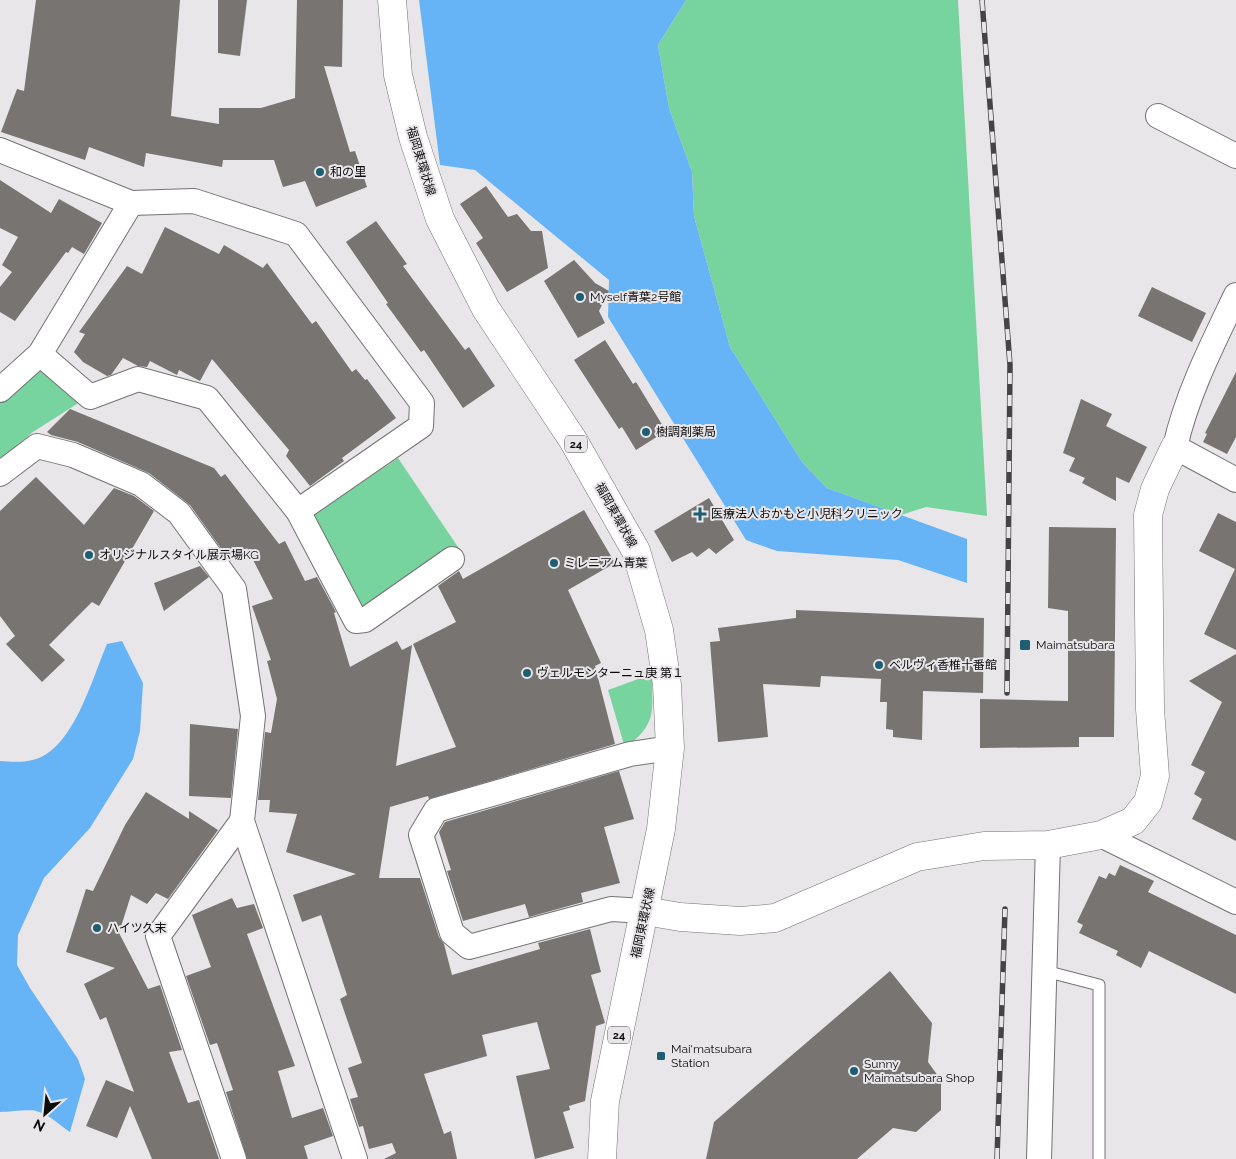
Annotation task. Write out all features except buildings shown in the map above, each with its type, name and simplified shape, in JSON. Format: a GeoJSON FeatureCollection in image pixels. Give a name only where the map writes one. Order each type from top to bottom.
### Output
{"type":"FeatureCollection","features":[{"type":"Feature","properties":{"kind":"main road","name":"福岡東環状線"},"geometry":{"type":"LineString","coordinates":[[392,0],[398,76],[413,137],[440,219],[486,309],[573,440],[636,551],[659,630],[667,686],[670,748],[661,830],[605,1101],[602,1159]]}},
{"type":"Feature","properties":{"kind":"main road"},"geometry":{"type":"LineString","coordinates":[[645,912],[680,917],[740,921],[775,918],[917,857],[984,846],[1048,845],[1101,835],[1133,821],[1148,802],[1155,776],[1150,709],[1148,515],[1155,489],[1175,447]]}},
{"type":"Feature","properties":{"kind":"street"},"geometry":{"type":"LineString","coordinates":[[1158,116],[1236,156]]}},
{"type":"Feature","properties":{"kind":"street"},"geometry":{"type":"LineString","coordinates":[[0,150],[131,203],[194,201],[296,234],[422,404],[421,426],[298,511]]}},
{"type":"Feature","properties":{"kind":"street"},"geometry":{"type":"LineString","coordinates":[[0,390],[40,354],[131,203]]}},
{"type":"Feature","properties":{"kind":"street"},"geometry":{"type":"LineString","coordinates":[[1236,296],[1208,352],[1185,409],[1175,447],[1236,480]]}},
{"type":"Feature","properties":{"kind":"street"},"geometry":{"type":"LineString","coordinates":[[40,354],[90,398],[138,379],[207,398],[298,511],[356,621],[365,620],[452,559]]}},
{"type":"Feature","properties":{"kind":"street"},"geometry":{"type":"LineString","coordinates":[[0,474],[36,446],[73,455],[141,484],[179,513],[234,589],[253,716],[242,821],[355,1159]]}},
{"type":"Feature","properties":{"kind":"street"},"geometry":{"type":"LineString","coordinates":[[645,912],[611,909],[469,947],[452,933],[421,835],[436,810],[630,754],[670,748]]}},
{"type":"Feature","properties":{"kind":"street"},"geometry":{"type":"LineString","coordinates":[[234,1159],[158,936],[242,821]]}},
{"type":"Feature","properties":{"kind":"street"},"geometry":{"type":"LineString","coordinates":[[1101,835],[1236,902]]}},
{"type":"Feature","properties":{"kind":"street"},"geometry":{"type":"LineString","coordinates":[[1039,1159],[1048,845]]}},
{"type":"Feature","properties":{"kind":"lane"},"geometry":{"type":"LineString","coordinates":[[1045,971],[1099,985],[1099,1159]]}},
{"type":"Feature","properties":{"kind":"green space"},"geometry":{"type":"Polygon","coordinates":[[[686,0],[958,0],[987,516],[926,507],[901,515],[827,488],[802,462],[730,347],[694,216],[692,172],[669,108],[658,45],[686,0]]]}},
{"type":"Feature","properties":{"kind":"green space"},"geometry":{"type":"Polygon","coordinates":[[[43,367],[83,400],[33,432],[0,460],[0,397],[43,367]]]}},
{"type":"Feature","properties":{"kind":"green space"},"geometry":{"type":"Polygon","coordinates":[[[398,458],[460,550],[359,614],[312,516],[398,458]]]}},
{"type":"Feature","properties":{"kind":"green space"},"geometry":{"type":"Polygon","coordinates":[[[652,674],[651,716],[643,731],[625,748],[608,690],[652,674]]]}},
{"type":"Feature","properties":{"kind":"water"},"geometry":{"type":"Polygon","coordinates":[[[419,0],[686,0],[658,45],[669,108],[692,172],[694,216],[730,347],[802,462],[827,488],[967,539],[967,583],[898,560],[777,551],[746,540],[608,317],[609,280],[475,170],[440,165],[419,0]]]}},
{"type":"Feature","properties":{"kind":"water"},"geometry":{"type":"Polygon","coordinates":[[[122,641],[143,683],[140,731],[133,759],[90,828],[44,878],[18,935],[17,965],[30,988],[78,1059],[85,1079],[70,1132],[41,1112],[24,1110],[0,1112],[0,761],[30,761],[52,750],[63,739],[81,708],[107,644],[122,641]]]}},
{"type":"Feature","properties":{"kind":"railway"},"geometry":{"type":"LineString","coordinates":[[982,0],[1010,365],[1007,693]]}},
{"type":"Feature","properties":{"kind":"railway"},"geometry":{"type":"LineString","coordinates":[[997,1159],[1005,909]]}},
{"type":"Feature","properties":{"kind":"place","name":"和の里"},"geometry":{"type":"Point","coordinates":[320,172]}},
{"type":"Feature","properties":{"kind":"place","name":"Myself青葉2号館"},"geometry":{"type":"Point","coordinates":[580,297]}},
{"type":"Feature","properties":{"kind":"place","name":"樹調剤薬局"},"geometry":{"type":"Point","coordinates":[646,432]}},
{"type":"Feature","properties":{"kind":"place","name":"医療法人おかもと小児科クリニック"},"geometry":{"type":"Point","coordinates":[700,514]}},
{"type":"Feature","properties":{"kind":"place","name":"オリジナルスタイル展示場KG"},"geometry":{"type":"Point","coordinates":[89,555]}},
{"type":"Feature","properties":{"kind":"place","name":"ミレニアム青葉"},"geometry":{"type":"Point","coordinates":[554,563]}},
{"type":"Feature","properties":{"kind":"place","name":"Maimatsubara"},"geometry":{"type":"Point","coordinates":[1025,645]}},
{"type":"Feature","properties":{"kind":"place","name":"ベルヴィ香椎十番館"},"geometry":{"type":"Point","coordinates":[879,665]}},
{"type":"Feature","properties":{"kind":"place","name":"ヴェルモンターニュ庚 第１"},"geometry":{"type":"Point","coordinates":[527,673]}},
{"type":"Feature","properties":{"kind":"place","name":"ハイツ久末"},"geometry":{"type":"Point","coordinates":[97,928]}},
{"type":"Feature","properties":{"kind":"place","name":"Mai'matsubara Station"},"geometry":{"type":"Point","coordinates":[661,1056]}},
{"type":"Feature","properties":{"kind":"place","name":"Sunny Maimatsubara Shop"},"geometry":{"type":"Point","coordinates":[854,1071]}}]}
